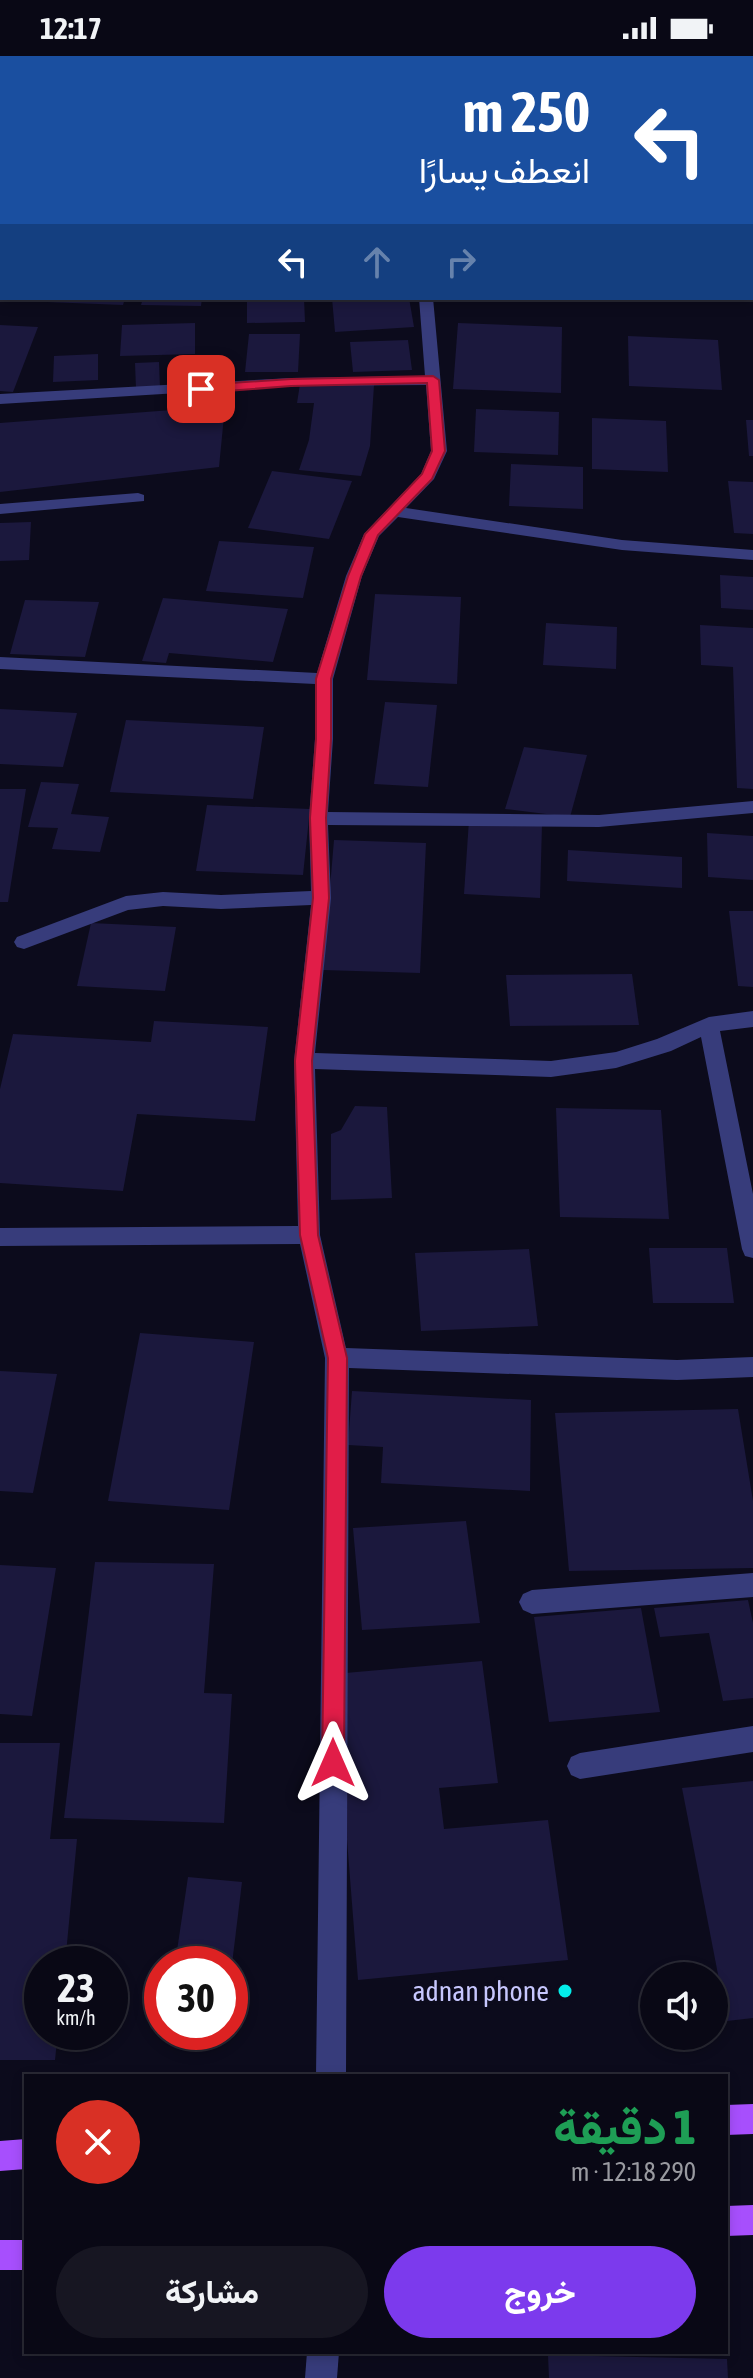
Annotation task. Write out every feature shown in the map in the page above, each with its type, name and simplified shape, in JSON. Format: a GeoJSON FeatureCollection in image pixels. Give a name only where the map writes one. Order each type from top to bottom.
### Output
{"type":"FeatureCollection","features":[{"type":"Feature","properties":{"kind":"main road"},"geometry":{"type":"LineString","coordinates":[[728,2120],[753,2119]]}},
{"type":"Feature","properties":{"kind":"main road"},"geometry":{"type":"LineString","coordinates":[[0,2156],[24,2154]]}},
{"type":"Feature","properties":{"kind":"main road"},"geometry":{"type":"LineString","coordinates":[[728,2221],[753,2220]]}},
{"type":"Feature","properties":{"kind":"main road"},"geometry":{"type":"LineString","coordinates":[[0,2255],[24,2255]]}},
{"type":"Feature","properties":{"kind":"street"},"geometry":{"type":"LineString","coordinates":[[331,2074],[337,1358],[309,1235],[304,1061],[321,898],[318,818],[324,739],[324,679],[354,576],[372,534],[428,476],[439,451],[426,300]]}},
{"type":"Feature","properties":{"kind":"street"},"geometry":{"type":"LineString","coordinates":[[0,399],[291,382],[433,380]]}},
{"type":"Feature","properties":{"kind":"street"},"geometry":{"type":"LineString","coordinates":[[0,509],[138,498]]}},
{"type":"Feature","properties":{"kind":"street"},"geometry":{"type":"LineString","coordinates":[[392,511],[622,545],[753,555]]}},
{"type":"Feature","properties":{"kind":"street"},"geometry":{"type":"LineString","coordinates":[[0,663],[324,679]]}},
{"type":"Feature","properties":{"kind":"street"},"geometry":{"type":"LineString","coordinates":[[318,818],[599,821],[753,807]]}},
{"type":"Feature","properties":{"kind":"street"},"geometry":{"type":"LineString","coordinates":[[24,942],[126,903],[163,899],[221,902],[321,898]]}},
{"type":"Feature","properties":{"kind":"street"},"geometry":{"type":"LineString","coordinates":[[304,1061],[551,1069],[616,1060],[664,1045],[709,1025],[753,1019]]}},
{"type":"Feature","properties":{"kind":"street"},"geometry":{"type":"LineString","coordinates":[[709,1025],[753,1249]]}},
{"type":"Feature","properties":{"kind":"street"},"geometry":{"type":"LineString","coordinates":[[0,1237],[309,1235]]}},
{"type":"Feature","properties":{"kind":"street"},"geometry":{"type":"LineString","coordinates":[[337,1358],[677,1370],[753,1367]]}},
{"type":"Feature","properties":{"kind":"street"},"geometry":{"type":"LineString","coordinates":[[532,1602],[753,1585]]}},
{"type":"Feature","properties":{"kind":"street"},"geometry":{"type":"LineString","coordinates":[[580,1766],[753,1739]]}},
{"type":"Feature","properties":{"kind":"street"},"geometry":{"type":"LineString","coordinates":[[321,2378],[323,2354]]}},
{"type":"Feature","properties":{"kind":"building"},"geometry":{"type":"Polygon","coordinates":[[[48,300],[124,300],[123,305],[48,300]]]}},
{"type":"Feature","properties":{"kind":"building"},"geometry":{"type":"Polygon","coordinates":[[[142,300],[202,300],[201,306],[141,305],[142,300]]]}},
{"type":"Feature","properties":{"kind":"building"},"geometry":{"type":"Polygon","coordinates":[[[247,300],[304,300],[305,322],[247,323],[247,300]]]}},
{"type":"Feature","properties":{"kind":"building"},"geometry":{"type":"Polygon","coordinates":[[[332,300],[409,300],[414,327],[335,332],[332,300]]]}},
{"type":"Feature","properties":{"kind":"building"},"geometry":{"type":"Polygon","coordinates":[[[195,323],[195,354],[120,356],[122,325],[195,323]]]}},
{"type":"Feature","properties":{"kind":"building"},"geometry":{"type":"Polygon","coordinates":[[[458,323],[562,327],[561,393],[453,389],[458,323]]]}},
{"type":"Feature","properties":{"kind":"building"},"geometry":{"type":"Polygon","coordinates":[[[0,325],[38,327],[13,392],[0,391],[0,325]]]}},
{"type":"Feature","properties":{"kind":"building"},"geometry":{"type":"Polygon","coordinates":[[[249,334],[300,334],[298,372],[245,372],[249,334]]]}},
{"type":"Feature","properties":{"kind":"building"},"geometry":{"type":"Polygon","coordinates":[[[628,336],[718,340],[722,390],[629,386],[628,336]]]}},
{"type":"Feature","properties":{"kind":"building"},"geometry":{"type":"Polygon","coordinates":[[[408,340],[412,370],[353,372],[350,342],[408,340]]]}},
{"type":"Feature","properties":{"kind":"building"},"geometry":{"type":"Polygon","coordinates":[[[98,354],[98,380],[53,382],[54,356],[98,354]]]}},
{"type":"Feature","properties":{"kind":"building"},"geometry":{"type":"Polygon","coordinates":[[[159,362],[160,388],[136,389],[135,363],[159,362]]]}},
{"type":"Feature","properties":{"kind":"building"},"geometry":{"type":"Polygon","coordinates":[[[300,384],[374,385],[370,446],[361,476],[299,470],[309,440],[314,403],[297,403],[300,384]]]}},
{"type":"Feature","properties":{"kind":"building"},"geometry":{"type":"Polygon","coordinates":[[[225,406],[219,467],[0,492],[0,423],[225,406]]]}},
{"type":"Feature","properties":{"kind":"building"},"geometry":{"type":"Polygon","coordinates":[[[476,409],[559,412],[558,455],[474,452],[476,409]]]}},
{"type":"Feature","properties":{"kind":"building"},"geometry":{"type":"Polygon","coordinates":[[[592,418],[666,421],[668,472],[592,469],[592,418]]]}},
{"type":"Feature","properties":{"kind":"building"},"geometry":{"type":"Polygon","coordinates":[[[746,420],[753,420],[753,456],[749,456],[746,420]]]}},
{"type":"Feature","properties":{"kind":"building"},"geometry":{"type":"Polygon","coordinates":[[[511,464],[583,467],[583,509],[509,506],[511,464]]]}},
{"type":"Feature","properties":{"kind":"building"},"geometry":{"type":"Polygon","coordinates":[[[272,471],[352,481],[329,539],[248,528],[272,471]]]}},
{"type":"Feature","properties":{"kind":"building"},"geometry":{"type":"Polygon","coordinates":[[[728,481],[753,482],[753,534],[734,533],[728,481]]]}},
{"type":"Feature","properties":{"kind":"building"},"geometry":{"type":"Polygon","coordinates":[[[31,522],[29,560],[0,561],[0,523],[31,522]]]}},
{"type":"Feature","properties":{"kind":"building"},"geometry":{"type":"Polygon","coordinates":[[[219,541],[314,547],[303,598],[206,591],[219,541]]]}},
{"type":"Feature","properties":{"kind":"building"},"geometry":{"type":"Polygon","coordinates":[[[720,575],[753,577],[753,610],[721,608],[720,575]]]}},
{"type":"Feature","properties":{"kind":"building"},"geometry":{"type":"Polygon","coordinates":[[[375,594],[461,597],[457,684],[367,680],[375,594]]]}},
{"type":"Feature","properties":{"kind":"building"},"geometry":{"type":"Polygon","coordinates":[[[163,598],[288,609],[273,662],[169,653],[166,663],[142,661],[163,598]]]}},
{"type":"Feature","properties":{"kind":"building"},"geometry":{"type":"Polygon","coordinates":[[[25,600],[99,602],[85,657],[10,654],[25,600]]]}},
{"type":"Feature","properties":{"kind":"building"},"geometry":{"type":"Polygon","coordinates":[[[546,623],[617,627],[616,669],[543,665],[546,623]]]}},
{"type":"Feature","properties":{"kind":"building"},"geometry":{"type":"Polygon","coordinates":[[[700,625],[753,628],[753,789],[737,788],[733,667],[701,665],[700,625]]]}},
{"type":"Feature","properties":{"kind":"building"},"geometry":{"type":"Polygon","coordinates":[[[385,702],[437,705],[428,787],[374,784],[385,702]]]}},
{"type":"Feature","properties":{"kind":"building"},"geometry":{"type":"Polygon","coordinates":[[[0,709],[77,713],[63,767],[0,764],[0,709]]]}},
{"type":"Feature","properties":{"kind":"building"},"geometry":{"type":"Polygon","coordinates":[[[126,720],[264,727],[253,799],[110,792],[126,720]]]}},
{"type":"Feature","properties":{"kind":"building"},"geometry":{"type":"Polygon","coordinates":[[[524,747],[587,755],[570,817],[505,809],[524,747]]]}},
{"type":"Feature","properties":{"kind":"building"},"geometry":{"type":"Polygon","coordinates":[[[41,782],[79,784],[71,814],[109,817],[100,852],[52,849],[58,828],[28,827],[41,782]]]}},
{"type":"Feature","properties":{"kind":"building"},"geometry":{"type":"Polygon","coordinates":[[[0,789],[26,789],[8,902],[0,902],[0,789]]]}},
{"type":"Feature","properties":{"kind":"building"},"geometry":{"type":"Polygon","coordinates":[[[207,805],[310,809],[303,875],[196,871],[207,805]]]}},
{"type":"Feature","properties":{"kind":"building"},"geometry":{"type":"Polygon","coordinates":[[[469,820],[542,824],[540,898],[464,894],[469,820]]]}},
{"type":"Feature","properties":{"kind":"building"},"geometry":{"type":"Polygon","coordinates":[[[707,833],[753,836],[753,880],[708,877],[707,833]]]}},
{"type":"Feature","properties":{"kind":"building"},"geometry":{"type":"Polygon","coordinates":[[[334,840],[426,843],[420,973],[323,970],[334,840]]]}},
{"type":"Feature","properties":{"kind":"building"},"geometry":{"type":"Polygon","coordinates":[[[568,850],[682,857],[682,888],[567,881],[568,850]]]}},
{"type":"Feature","properties":{"kind":"building"},"geometry":{"type":"Polygon","coordinates":[[[729,911],[753,911],[753,987],[738,986],[729,911]]]}},
{"type":"Feature","properties":{"kind":"building"},"geometry":{"type":"Polygon","coordinates":[[[91,923],[176,927],[165,991],[77,986],[91,923]]]}},
{"type":"Feature","properties":{"kind":"building"},"geometry":{"type":"Polygon","coordinates":[[[632,974],[639,1025],[510,1026],[506,975],[632,974]]]}},
{"type":"Feature","properties":{"kind":"building"},"geometry":{"type":"Polygon","coordinates":[[[154,1021],[268,1027],[255,1121],[137,1114],[123,1191],[0,1183],[0,1089],[13,1034],[151,1042],[154,1021]]]}},
{"type":"Feature","properties":{"kind":"building"},"geometry":{"type":"Polygon","coordinates":[[[355,1106],[387,1107],[392,1198],[331,1200],[331,1134],[341,1130],[355,1106]]]}},
{"type":"Feature","properties":{"kind":"building"},"geometry":{"type":"Polygon","coordinates":[[[556,1108],[661,1110],[669,1219],[560,1217],[556,1108]]]}},
{"type":"Feature","properties":{"kind":"building"},"geometry":{"type":"Polygon","coordinates":[[[649,1248],[727,1248],[734,1303],[653,1303],[649,1248]]]}},
{"type":"Feature","properties":{"kind":"building"},"geometry":{"type":"Polygon","coordinates":[[[529,1249],[538,1326],[421,1331],[415,1253],[529,1249]]]}},
{"type":"Feature","properties":{"kind":"building"},"geometry":{"type":"Polygon","coordinates":[[[140,1333],[254,1342],[229,1510],[108,1501],[140,1333]]]}},
{"type":"Feature","properties":{"kind":"building"},"geometry":{"type":"Polygon","coordinates":[[[0,1371],[57,1374],[33,1493],[0,1491],[0,1371]]]}},
{"type":"Feature","properties":{"kind":"building"},"geometry":{"type":"Polygon","coordinates":[[[352,1391],[531,1400],[530,1491],[381,1483],[383,1447],[348,1445],[352,1391]]]}},
{"type":"Feature","properties":{"kind":"building"},"geometry":{"type":"Polygon","coordinates":[[[738,1409],[753,1501],[753,1568],[569,1571],[555,1413],[738,1409]]]}},
{"type":"Feature","properties":{"kind":"building"},"geometry":{"type":"Polygon","coordinates":[[[466,1521],[480,1623],[362,1630],[353,1528],[466,1521]]]}},
{"type":"Feature","properties":{"kind":"building"},"geometry":{"type":"Polygon","coordinates":[[[95,1562],[214,1564],[204,1693],[232,1694],[224,1823],[64,1818],[95,1562]]]}},
{"type":"Feature","properties":{"kind":"building"},"geometry":{"type":"Polygon","coordinates":[[[0,1565],[56,1568],[32,1716],[0,1714],[0,1565]]]}},
{"type":"Feature","properties":{"kind":"building"},"geometry":{"type":"Polygon","coordinates":[[[748,1600],[753,1623],[753,1698],[723,1701],[709,1633],[660,1637],[654,1608],[748,1600]]]}},
{"type":"Feature","properties":{"kind":"building"},"geometry":{"type":"Polygon","coordinates":[[[641,1608],[660,1712],[549,1722],[534,1617],[641,1608]]]}},
{"type":"Feature","properties":{"kind":"building"},"geometry":{"type":"Polygon","coordinates":[[[482,1661],[498,1783],[439,1788],[444,1829],[548,1820],[568,1960],[358,1980],[334,1674],[482,1661]]]}},
{"type":"Feature","properties":{"kind":"building"},"geometry":{"type":"Polygon","coordinates":[[[0,1743],[60,1743],[50,1839],[77,1839],[67,1946],[24,1946],[24,2050],[56,2050],[55,2060],[0,2060],[0,1743]]]}},
{"type":"Feature","properties":{"kind":"building"},"geometry":{"type":"Polygon","coordinates":[[[753,1781],[753,2018],[728,2021],[728,1962],[716,1962],[682,1788],[753,1781]]]}},
{"type":"Feature","properties":{"kind":"building"},"geometry":{"type":"Polygon","coordinates":[[[188,1877],[242,1882],[234,1946],[178,1946],[188,1877]]]}},
{"type":"Feature","properties":{"kind":"building"},"geometry":{"type":"Polygon","coordinates":[[[548,2355],[727,2359],[728,2378],[549,2378],[548,2355]]]}},
{"type":"Feature","properties":{"kind":"place","name":"adnan phone"},"geometry":{"type":"Point","coordinates":[565,1991]}},
{"type":"Feature","properties":{"kind":"route"},"geometry":{"type":"LineString","coordinates":[[201,389],[291,382],[433,380],[439,451],[428,476],[372,534],[354,576],[324,679],[324,739],[318,818],[321,898],[304,1061],[309,1235],[337,1358],[333,1763]]}}]}
